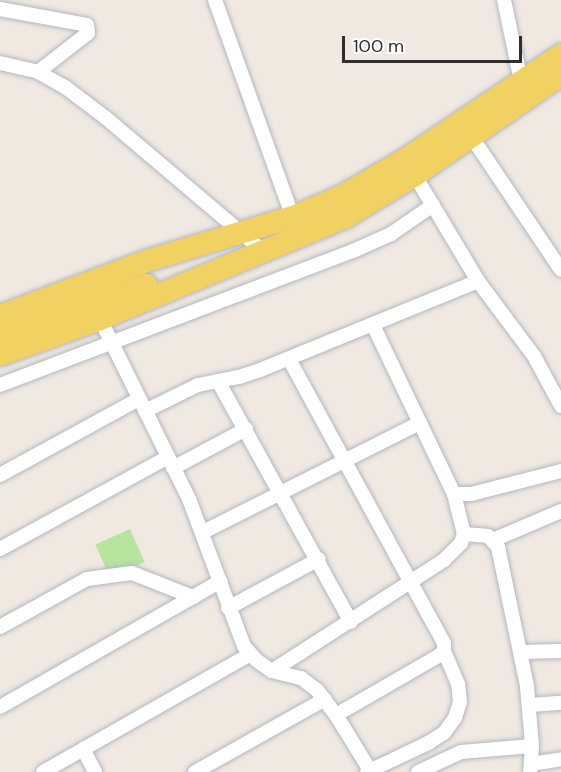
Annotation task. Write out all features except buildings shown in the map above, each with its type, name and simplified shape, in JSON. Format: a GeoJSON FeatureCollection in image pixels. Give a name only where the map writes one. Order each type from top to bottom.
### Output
{"type":"FeatureCollection","features":[{"type":"Feature","properties":{"kind":"main road"},"geometry":{"type":"LineString","coordinates":[[410,167],[471,136],[561,55]]}},
{"type":"Feature","properties":{"kind":"main road"},"geometry":{"type":"LineString","coordinates":[[0,316],[146,261],[241,231],[296,227],[346,217],[410,167],[523,91],[561,75]]}},
{"type":"Feature","properties":{"kind":"main road"},"geometry":{"type":"LineString","coordinates":[[0,355],[100,319],[264,252],[296,227]]}},
{"type":"Feature","properties":{"kind":"main road"},"geometry":{"type":"LineString","coordinates":[[157,281],[193,246]]}},
{"type":"Feature","properties":{"kind":"main road"},"geometry":{"type":"LineString","coordinates":[[0,336],[157,281],[208,275]]}},
{"type":"Feature","properties":{"kind":"street"},"geometry":{"type":"LineString","coordinates":[[214,0],[296,227]]}},
{"type":"Feature","properties":{"kind":"street"},"geometry":{"type":"LineString","coordinates":[[504,0],[523,91]]}},
{"type":"Feature","properties":{"kind":"street"},"geometry":{"type":"LineString","coordinates":[[0,9],[87,26],[88,33],[38,72]]}},
{"type":"Feature","properties":{"kind":"street"},"geometry":{"type":"LineString","coordinates":[[0,63],[38,72],[65,87],[106,118],[264,252]]}},
{"type":"Feature","properties":{"kind":"street"},"geometry":{"type":"LineString","coordinates":[[471,136],[561,270]]}},
{"type":"Feature","properties":{"kind":"street"},"geometry":{"type":"LineString","coordinates":[[410,167],[478,281],[534,356],[561,406]]}},
{"type":"Feature","properties":{"kind":"street"},"geometry":{"type":"LineString","coordinates":[[0,386],[353,251],[391,234],[433,204]]}},
{"type":"Feature","properties":{"kind":"street"},"geometry":{"type":"LineString","coordinates":[[0,475],[142,405],[198,385],[239,377],[478,281]]}},
{"type":"Feature","properties":{"kind":"street"},"geometry":{"type":"LineString","coordinates":[[100,319],[203,532],[237,632],[251,654],[272,671],[301,678],[325,699],[369,772],[444,733],[455,718],[460,702],[458,684],[444,651],[444,643],[289,358]]}},
{"type":"Feature","properties":{"kind":"street"},"geometry":{"type":"LineString","coordinates":[[272,671],[444,560],[460,543],[464,534],[454,494],[373,325]]}},
{"type":"Feature","properties":{"kind":"street"},"geometry":{"type":"LineString","coordinates":[[218,381],[319,559],[351,622]]}},
{"type":"Feature","properties":{"kind":"street"},"geometry":{"type":"LineString","coordinates":[[203,532],[420,423]]}},
{"type":"Feature","properties":{"kind":"street"},"geometry":{"type":"LineString","coordinates":[[0,549],[171,463],[246,429]]}},
{"type":"Feature","properties":{"kind":"street"},"geometry":{"type":"LineString","coordinates":[[454,494],[471,494],[561,471]]}},
{"type":"Feature","properties":{"kind":"street"},"geometry":{"type":"LineString","coordinates":[[493,540],[561,511]]}},
{"type":"Feature","properties":{"kind":"street"},"geometry":{"type":"LineString","coordinates":[[464,534],[488,536],[498,548],[521,651],[530,705],[531,768],[561,759]]}},
{"type":"Feature","properties":{"kind":"street"},"geometry":{"type":"LineString","coordinates":[[228,608],[319,559]]}},
{"type":"Feature","properties":{"kind":"street"},"geometry":{"type":"LineString","coordinates":[[0,627],[87,579],[132,573],[193,597]]}},
{"type":"Feature","properties":{"kind":"street"},"geometry":{"type":"LineString","coordinates":[[0,707],[221,581]]}},
{"type":"Feature","properties":{"kind":"street"},"geometry":{"type":"LineString","coordinates":[[336,715],[444,651]]}},
{"type":"Feature","properties":{"kind":"street"},"geometry":{"type":"LineString","coordinates":[[521,651],[561,651]]}},
{"type":"Feature","properties":{"kind":"street"},"geometry":{"type":"LineString","coordinates":[[43,772],[251,654]]}},
{"type":"Feature","properties":{"kind":"street"},"geometry":{"type":"LineString","coordinates":[[195,772],[325,699]]}},
{"type":"Feature","properties":{"kind":"street"},"geometry":{"type":"LineString","coordinates":[[530,705],[561,703]]}},
{"type":"Feature","properties":{"kind":"street"},"geometry":{"type":"LineString","coordinates":[[418,772],[461,752],[532,746]]}},
{"type":"Feature","properties":{"kind":"street"},"geometry":{"type":"LineString","coordinates":[[83,749],[95,772]]}},
{"type":"Feature","properties":{"kind":"green space"},"geometry":{"type":"Polygon","coordinates":[[[130,529],[145,562],[110,577],[95,544],[130,529]]]}}]}
